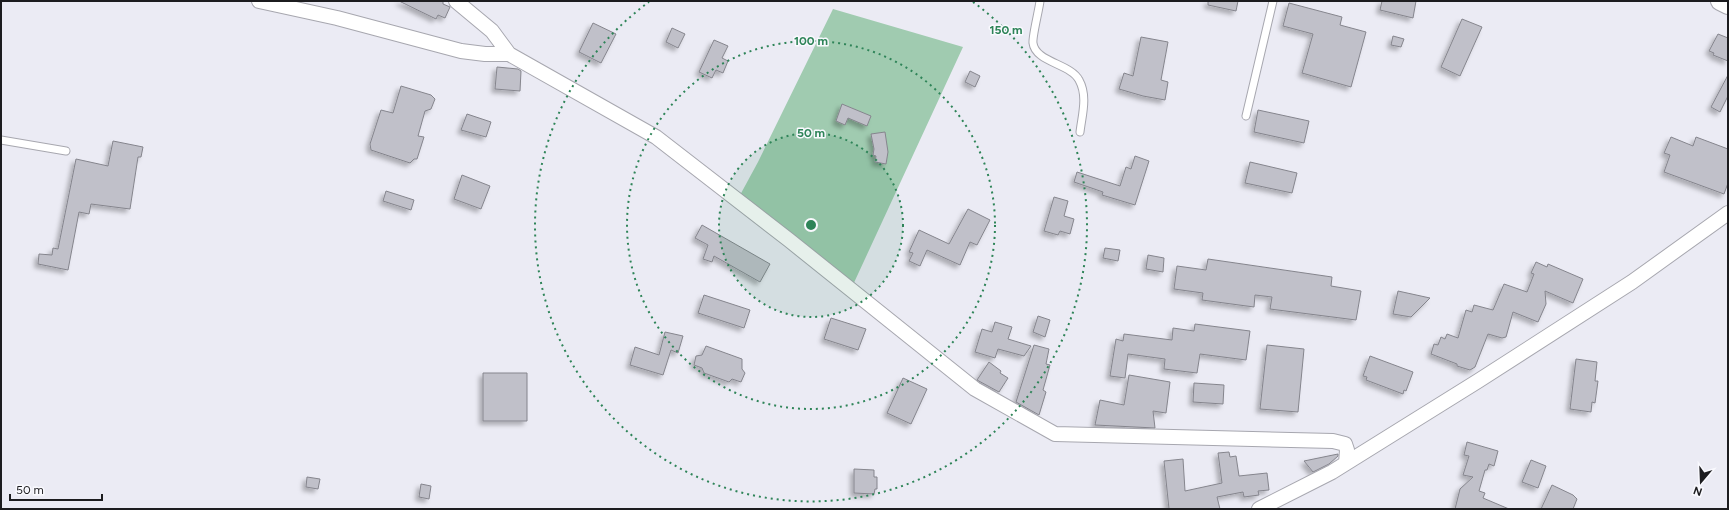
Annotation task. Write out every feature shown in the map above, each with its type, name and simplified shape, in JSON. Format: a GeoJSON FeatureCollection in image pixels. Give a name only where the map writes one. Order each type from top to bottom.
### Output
{"type":"FeatureCollection","features":[{"type":"Feature","properties":{"kind":"street"},"geometry":{"type":"LineString","coordinates":[[260,1],[337,18],[461,52],[509,54]]}},
{"type":"Feature","properties":{"kind":"street"},"geometry":{"type":"LineString","coordinates":[[456,1],[492,30],[509,54],[656,137],[793,243],[974,389],[1055,434],[1333,441],[1345,444],[1347,450],[1346,463]]}},
{"type":"Feature","properties":{"kind":"street"},"geometry":{"type":"LineString","coordinates":[[1720,1],[1728,5]]}},
{"type":"Feature","properties":{"kind":"street"},"geometry":{"type":"LineString","coordinates":[[1260,509],[1274,503],[1346,463],[1632,282],[1728,214]]}},
{"type":"Feature","properties":{"kind":"lane"},"geometry":{"type":"LineString","coordinates":[[1040,1],[1033,43],[1037,52],[1044,58],[1072,72],[1079,80],[1084,103],[1080,132]]}},
{"type":"Feature","properties":{"kind":"lane"},"geometry":{"type":"LineString","coordinates":[[1246,116],[1273,1]]}},
{"type":"Feature","properties":{"kind":"lane"},"geometry":{"type":"LineString","coordinates":[[1,140],[66,150]]}},
{"type":"Feature","properties":{"kind":"green space"},"geometry":{"type":"Polygon","coordinates":[[[833,9],[963,47],[852,287],[739,197],[758,162],[833,9]]]}},
{"type":"Feature","properties":{"kind":"building"},"geometry":{"type":"Polygon","coordinates":[[[399,1],[443,1],[443,4],[450,7],[445,18],[438,15],[436,19],[399,1]]]}},
{"type":"Feature","properties":{"kind":"building"},"geometry":{"type":"Polygon","coordinates":[[[1208,1],[1238,1],[1236,11],[1208,5],[1208,1]]]}},
{"type":"Feature","properties":{"kind":"building"},"geometry":{"type":"Polygon","coordinates":[[[1382,1],[1416,1],[1413,18],[1380,10],[1382,1]]]}},
{"type":"Feature","properties":{"kind":"building"},"geometry":{"type":"Polygon","coordinates":[[[1289,3],[1342,17],[1340,25],[1366,32],[1351,87],[1302,73],[1313,34],[1283,26],[1289,3]]]}},
{"type":"Feature","properties":{"kind":"building"},"geometry":{"type":"Polygon","coordinates":[[[1462,19],[1482,27],[1460,76],[1441,67],[1462,19]]]}},
{"type":"Feature","properties":{"kind":"building"},"geometry":{"type":"Polygon","coordinates":[[[593,23],[616,34],[601,63],[579,52],[593,23]]]}},
{"type":"Feature","properties":{"kind":"building"},"geometry":{"type":"Polygon","coordinates":[[[672,28],[685,34],[678,48],[666,42],[672,28]]]}},
{"type":"Feature","properties":{"kind":"building"},"geometry":{"type":"Polygon","coordinates":[[[1718,34],[1728,38],[1728,61],[1713,55],[1714,53],[1709,51],[1718,34]]]}},
{"type":"Feature","properties":{"kind":"building"},"geometry":{"type":"Polygon","coordinates":[[[1393,36],[1404,39],[1401,47],[1391,45],[1393,36]]]}},
{"type":"Feature","properties":{"kind":"building"},"geometry":{"type":"Polygon","coordinates":[[[1141,37],[1168,42],[1161,80],[1168,82],[1165,100],[1143,96],[1119,89],[1124,73],[1133,76],[1141,37]]]}},
{"type":"Feature","properties":{"kind":"building"},"geometry":{"type":"Polygon","coordinates":[[[714,40],[728,46],[722,58],[728,61],[723,73],[716,70],[712,78],[699,72],[714,40]]]}},
{"type":"Feature","properties":{"kind":"building"},"geometry":{"type":"Polygon","coordinates":[[[497,67],[518,69],[521,71],[520,91],[495,89],[497,67]]]}},
{"type":"Feature","properties":{"kind":"building"},"geometry":{"type":"Polygon","coordinates":[[[970,71],[980,76],[975,87],[965,82],[970,71]]]}},
{"type":"Feature","properties":{"kind":"building"},"geometry":{"type":"Polygon","coordinates":[[[1728,75],[1728,96],[1720,112],[1711,107],[1728,75]]]}},
{"type":"Feature","properties":{"kind":"building"},"geometry":{"type":"Polygon","coordinates":[[[401,86],[431,95],[435,99],[431,109],[425,111],[418,136],[424,137],[417,159],[414,159],[410,163],[371,150],[370,144],[381,110],[393,113],[401,86]]]}},
{"type":"Feature","properties":{"kind":"building"},"geometry":{"type":"Polygon","coordinates":[[[842,104],[871,116],[867,126],[848,118],[845,125],[836,121],[842,104]]]}},
{"type":"Feature","properties":{"kind":"building"},"geometry":{"type":"Polygon","coordinates":[[[1258,110],[1309,121],[1304,143],[1254,132],[1258,110]]]}},
{"type":"Feature","properties":{"kind":"building"},"geometry":{"type":"Polygon","coordinates":[[[467,114],[491,122],[486,137],[461,130],[467,114]]]}},
{"type":"Feature","properties":{"kind":"building"},"geometry":{"type":"Polygon","coordinates":[[[885,132],[888,152],[886,164],[875,162],[876,156],[873,155],[874,149],[871,134],[885,132]]]}},
{"type":"Feature","properties":{"kind":"building"},"geometry":{"type":"Polygon","coordinates":[[[1671,137],[1693,146],[1696,137],[1728,149],[1728,183],[1724,194],[1664,172],[1670,155],[1664,153],[1671,137]]]}},
{"type":"Feature","properties":{"kind":"building"},"geometry":{"type":"Polygon","coordinates":[[[113,141],[143,147],[141,157],[138,157],[130,209],[91,204],[89,214],[79,212],[68,270],[38,264],[39,254],[52,255],[53,248],[58,249],[76,159],[108,166],[113,141]]]}},
{"type":"Feature","properties":{"kind":"building"},"geometry":{"type":"Polygon","coordinates":[[[1135,156],[1149,161],[1135,205],[1102,195],[1103,192],[1074,182],[1077,172],[1120,186],[1126,167],[1131,169],[1135,156]]]}},
{"type":"Feature","properties":{"kind":"building"},"geometry":{"type":"Polygon","coordinates":[[[1250,162],[1297,173],[1292,193],[1245,183],[1250,162]]]}},
{"type":"Feature","properties":{"kind":"building"},"geometry":{"type":"Polygon","coordinates":[[[462,175],[490,186],[481,209],[454,199],[462,175]]]}},
{"type":"Feature","properties":{"kind":"building"},"geometry":{"type":"Polygon","coordinates":[[[386,191],[414,200],[411,210],[383,201],[386,191]]]}},
{"type":"Feature","properties":{"kind":"building"},"geometry":{"type":"Polygon","coordinates":[[[1054,197],[1068,201],[1064,216],[1074,219],[1070,234],[1060,231],[1058,235],[1044,231],[1054,197]]]}},
{"type":"Feature","properties":{"kind":"building"},"geometry":{"type":"Polygon","coordinates":[[[968,209],[990,220],[977,245],[970,242],[960,265],[927,250],[920,266],[909,261],[913,253],[909,252],[919,230],[949,244],[968,209]]]}},
{"type":"Feature","properties":{"kind":"building"},"geometry":{"type":"Polygon","coordinates":[[[702,225],[770,264],[760,282],[714,256],[712,262],[703,259],[708,245],[695,238],[702,225]]]}},
{"type":"Feature","properties":{"kind":"building"},"geometry":{"type":"Polygon","coordinates":[[[1105,248],[1120,250],[1118,261],[1103,258],[1105,248]]]}},
{"type":"Feature","properties":{"kind":"building"},"geometry":{"type":"Polygon","coordinates":[[[1148,255],[1164,258],[1163,272],[1146,269],[1148,255]]]}},
{"type":"Feature","properties":{"kind":"building"},"geometry":{"type":"Polygon","coordinates":[[[1208,259],[1332,277],[1331,286],[1361,291],[1356,320],[1270,309],[1272,297],[1255,295],[1254,307],[1202,300],[1203,293],[1174,289],[1177,266],[1206,270],[1208,259]]]}},
{"type":"Feature","properties":{"kind":"building"},"geometry":{"type":"Polygon","coordinates":[[[1536,262],[1547,267],[1548,264],[1583,279],[1573,303],[1545,291],[1546,304],[1538,322],[1513,312],[1506,337],[1502,338],[1488,334],[1475,367],[1470,370],[1457,366],[1457,364],[1431,354],[1434,344],[1438,345],[1441,337],[1445,339],[1447,334],[1458,338],[1466,310],[1472,312],[1474,305],[1493,310],[1504,284],[1527,292],[1534,274],[1531,273],[1536,262]]]}},
{"type":"Feature","properties":{"kind":"building"},"geometry":{"type":"Polygon","coordinates":[[[1398,291],[1430,298],[1411,317],[1393,314],[1398,291]]]}},
{"type":"Feature","properties":{"kind":"building"},"geometry":{"type":"Polygon","coordinates":[[[704,295],[750,310],[744,328],[698,313],[704,295]]]}},
{"type":"Feature","properties":{"kind":"building"},"geometry":{"type":"Polygon","coordinates":[[[1038,316],[1050,320],[1045,337],[1033,332],[1038,316]]]}},
{"type":"Feature","properties":{"kind":"building"},"geometry":{"type":"Polygon","coordinates":[[[831,318],[866,329],[858,350],[824,339],[831,318]]]}},
{"type":"Feature","properties":{"kind":"building"},"geometry":{"type":"Polygon","coordinates":[[[995,322],[1012,327],[1008,339],[1031,346],[1024,356],[998,349],[995,358],[975,352],[982,329],[992,332],[995,322]]]}},
{"type":"Feature","properties":{"kind":"building"},"geometry":{"type":"Polygon","coordinates":[[[1195,324],[1250,331],[1246,360],[1200,354],[1197,373],[1164,369],[1165,359],[1128,354],[1125,378],[1110,376],[1116,339],[1123,341],[1124,334],[1172,340],[1173,328],[1194,331],[1195,324]]]}},
{"type":"Feature","properties":{"kind":"building"},"geometry":{"type":"Polygon","coordinates":[[[665,332],[683,336],[678,353],[671,350],[663,375],[630,365],[635,347],[659,355],[665,332]]]}},
{"type":"Feature","properties":{"kind":"building"},"geometry":{"type":"Polygon","coordinates":[[[1034,345],[1049,349],[1046,364],[1050,365],[1043,390],[1046,392],[1039,415],[1016,402],[1034,345]]]}},
{"type":"Feature","properties":{"kind":"building"},"geometry":{"type":"Polygon","coordinates":[[[1267,345],[1304,349],[1298,412],[1260,409],[1267,345]]]}},
{"type":"Feature","properties":{"kind":"building"},"geometry":{"type":"Polygon","coordinates":[[[706,346],[742,359],[742,369],[745,373],[741,382],[732,379],[729,382],[704,373],[702,368],[694,365],[696,356],[702,355],[706,346]]]}},
{"type":"Feature","properties":{"kind":"building"},"geometry":{"type":"Polygon","coordinates":[[[1370,356],[1413,372],[1406,391],[1404,390],[1403,394],[1366,380],[1367,377],[1363,376],[1370,356]]]}},
{"type":"Feature","properties":{"kind":"building"},"geometry":{"type":"Polygon","coordinates":[[[1576,359],[1597,362],[1595,381],[1598,381],[1595,403],[1592,402],[1591,412],[1570,409],[1576,359]]]}},
{"type":"Feature","properties":{"kind":"building"},"geometry":{"type":"Polygon","coordinates":[[[989,362],[1001,371],[1000,373],[1008,378],[999,392],[977,380],[989,362]]]}},
{"type":"Feature","properties":{"kind":"building"},"geometry":{"type":"Polygon","coordinates":[[[483,373],[527,373],[527,421],[483,421],[483,373]]]}},
{"type":"Feature","properties":{"kind":"building"},"geometry":{"type":"Polygon","coordinates":[[[1129,375],[1170,382],[1166,413],[1153,411],[1155,428],[1095,425],[1100,400],[1124,405],[1129,375]]]}},
{"type":"Feature","properties":{"kind":"building"},"geometry":{"type":"Polygon","coordinates":[[[903,378],[927,389],[911,424],[887,413],[903,378]]]}},
{"type":"Feature","properties":{"kind":"building"},"geometry":{"type":"Polygon","coordinates":[[[1194,383],[1224,385],[1223,404],[1193,402],[1194,383]]]}},
{"type":"Feature","properties":{"kind":"building"},"geometry":{"type":"Polygon","coordinates":[[[1467,442],[1498,451],[1494,466],[1489,464],[1487,470],[1485,470],[1479,491],[1485,493],[1483,498],[1509,509],[1455,509],[1460,489],[1473,477],[1463,475],[1469,456],[1464,455],[1467,442]]]}},
{"type":"Feature","properties":{"kind":"building"},"geometry":{"type":"Polygon","coordinates":[[[1229,452],[1230,457],[1236,456],[1239,476],[1267,473],[1269,490],[1258,491],[1259,495],[1244,497],[1243,492],[1217,497],[1220,509],[1169,509],[1164,461],[1183,459],[1185,491],[1222,483],[1218,453],[1229,452]]]}},
{"type":"Feature","properties":{"kind":"building"},"geometry":{"type":"Polygon","coordinates":[[[1338,454],[1338,456],[1329,464],[1313,472],[1304,461],[1338,454]]]}},
{"type":"Feature","properties":{"kind":"building"},"geometry":{"type":"Polygon","coordinates":[[[1531,460],[1546,466],[1538,488],[1522,482],[1531,460]]]}},
{"type":"Feature","properties":{"kind":"building"},"geometry":{"type":"Polygon","coordinates":[[[854,469],[874,470],[874,477],[877,477],[877,489],[875,489],[874,494],[854,493],[854,469]]]}},
{"type":"Feature","properties":{"kind":"building"},"geometry":{"type":"Polygon","coordinates":[[[307,477],[320,479],[318,489],[306,487],[307,477]]]}},
{"type":"Feature","properties":{"kind":"building"},"geometry":{"type":"Polygon","coordinates":[[[421,484],[431,486],[429,499],[419,497],[421,484]]]}},
{"type":"Feature","properties":{"kind":"building"},"geometry":{"type":"Polygon","coordinates":[[[1552,485],[1573,495],[1577,499],[1573,509],[1541,509],[1552,485]]]}}]}
